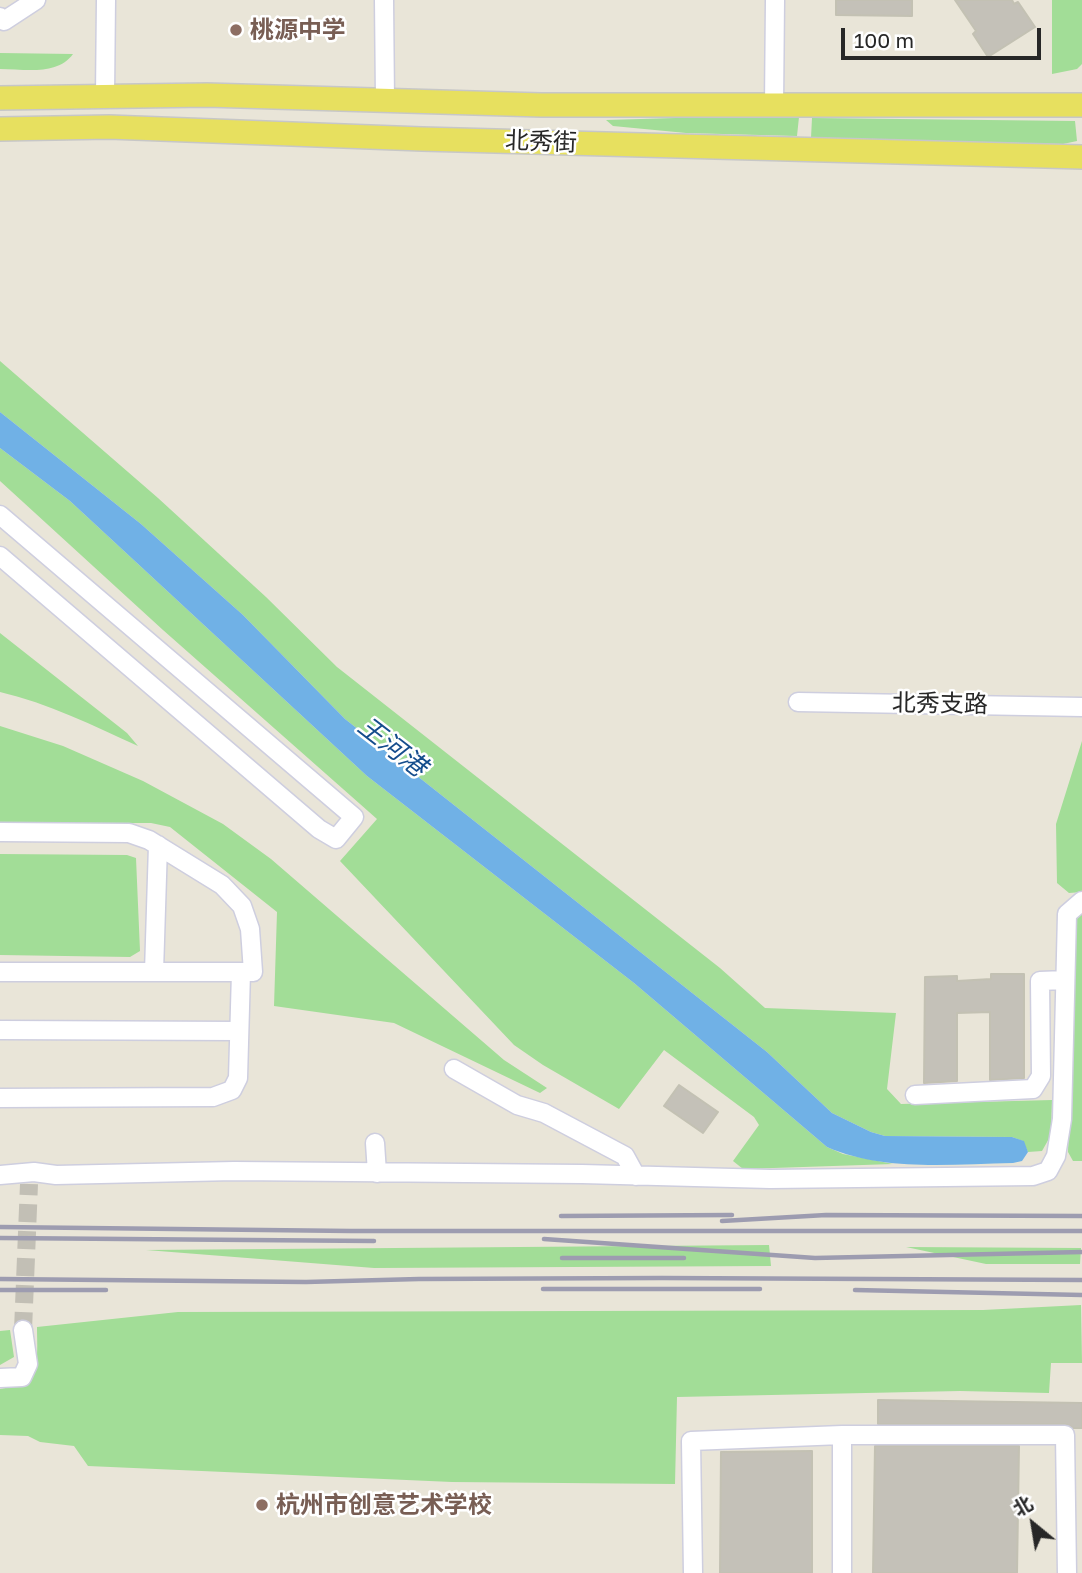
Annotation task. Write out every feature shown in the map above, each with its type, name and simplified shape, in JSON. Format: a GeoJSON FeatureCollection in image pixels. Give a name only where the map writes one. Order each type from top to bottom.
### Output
{"type":"FeatureCollection","features":[{"type":"Feature","properties":{"kind":"main road","name":"北秀街"},"geometry":{"type":"LineString","coordinates":[[0,98],[207,95],[541,105],[1082,105]]}},
{"type":"Feature","properties":{"kind":"main road","name":"北秀街"},"geometry":{"type":"LineString","coordinates":[[0,129],[109,127],[422,139],[1082,157]]}},
{"type":"Feature","properties":{"kind":"street"},"geometry":{"type":"LineString","coordinates":[[0,18],[4,20],[36,0]]}},
{"type":"Feature","properties":{"kind":"street"},"geometry":{"type":"LineString","coordinates":[[105,95],[106,0]]}},
{"type":"Feature","properties":{"kind":"street"},"geometry":{"type":"LineString","coordinates":[[384,0],[385,100]]}},
{"type":"Feature","properties":{"kind":"street"},"geometry":{"type":"LineString","coordinates":[[774,106],[775,0]]}},
{"type":"Feature","properties":{"kind":"street"},"geometry":{"type":"LineString","coordinates":[[0,514],[354,817],[336,839],[319,829],[0,556]]}},
{"type":"Feature","properties":{"kind":"street","name":"北秀支路"},"geometry":{"type":"LineString","coordinates":[[797,702],[1082,707]]}},
{"type":"Feature","properties":{"kind":"street"},"geometry":{"type":"LineString","coordinates":[[0,832],[129,833],[158,845],[222,885],[242,906],[250,929],[253,972],[0,972]]}},
{"type":"Feature","properties":{"kind":"street"},"geometry":{"type":"LineString","coordinates":[[153,972],[158,845]]}},
{"type":"Feature","properties":{"kind":"street"},"geometry":{"type":"LineString","coordinates":[[0,1175],[31,1178],[56,1175],[234,1171],[770,1179],[1033,1176],[1048,1171],[1056,1156],[1062,1119],[1067,914],[1082,901]]}},
{"type":"Feature","properties":{"kind":"street"},"geometry":{"type":"LineString","coordinates":[[0,1098],[213,1097],[232,1090],[238,1078],[241,972]]}},
{"type":"Feature","properties":{"kind":"street"},"geometry":{"type":"LineString","coordinates":[[915,1095],[1033,1089],[1041,1076],[1040,981],[1065,980]]}},
{"type":"Feature","properties":{"kind":"street"},"geometry":{"type":"LineString","coordinates":[[0,1030],[239,1031]]}},
{"type":"Feature","properties":{"kind":"street"},"geometry":{"type":"LineString","coordinates":[[454,1069],[517,1105],[544,1113],[625,1156],[636,1176]]}},
{"type":"Feature","properties":{"kind":"street"},"geometry":{"type":"LineString","coordinates":[[375,1143],[377,1173]]}},
{"type":"Feature","properties":{"kind":"street"},"geometry":{"type":"LineString","coordinates":[[0,1378],[22,1377],[28,1364],[23,1330]]}},
{"type":"Feature","properties":{"kind":"street"},"geometry":{"type":"LineString","coordinates":[[842,1435],[842,1573]]}},
{"type":"Feature","properties":{"kind":"street"},"geometry":{"type":"LineString","coordinates":[[693,1573],[691,1441],[842,1435],[1065,1435],[1067,1573]]}},
{"type":"Feature","properties":{"kind":"green space"},"geometry":{"type":"Polygon","coordinates":[[[1052,0],[1082,0],[1082,64],[1077,69],[1052,74],[1052,0]]]}},
{"type":"Feature","properties":{"kind":"green space"},"geometry":{"type":"Polygon","coordinates":[[[0,53],[73,54],[58,66],[30,70],[0,69],[0,53]]]}},
{"type":"Feature","properties":{"kind":"green space"},"geometry":{"type":"Polygon","coordinates":[[[799,117],[797,136],[686,133],[613,126],[606,120],[799,117]]]}},
{"type":"Feature","properties":{"kind":"green space"},"geometry":{"type":"Polygon","coordinates":[[[812,118],[1075,121],[1077,141],[1063,144],[811,138],[812,118]]]}},
{"type":"Feature","properties":{"kind":"green space"},"geometry":{"type":"Polygon","coordinates":[[[0,361],[158,498],[266,597],[337,667],[720,968],[765,1008],[896,1013],[887,1089],[901,1104],[1052,1100],[1051,1135],[1042,1151],[1028,1152],[1023,1141],[1012,1137],[885,1136],[832,1113],[767,1052],[345,719],[243,615],[141,524],[0,412],[0,361]]]}},
{"type":"Feature","properties":{"kind":"green space"},"geometry":{"type":"Polygon","coordinates":[[[0,448],[70,501],[367,776],[634,983],[827,1147],[843,1154],[893,1164],[743,1169],[733,1161],[759,1125],[754,1117],[664,1050],[619,1109],[514,1045],[340,861],[377,819],[163,630],[0,481],[0,448]]]}},
{"type":"Feature","properties":{"kind":"green space"},"geometry":{"type":"Polygon","coordinates":[[[0,633],[127,733],[138,746],[53,709],[0,692],[0,633]]]}},
{"type":"Feature","properties":{"kind":"green space"},"geometry":{"type":"Polygon","coordinates":[[[0,726],[63,746],[143,781],[223,824],[271,859],[504,1060],[547,1088],[540,1093],[394,1023],[274,1006],[277,912],[170,827],[151,823],[0,823],[0,726]]]}},
{"type":"Feature","properties":{"kind":"green space"},"geometry":{"type":"Polygon","coordinates":[[[1082,741],[1082,892],[1069,893],[1057,883],[1056,824],[1082,741]]]}},
{"type":"Feature","properties":{"kind":"green space"},"geometry":{"type":"Polygon","coordinates":[[[0,854],[127,855],[136,858],[140,951],[130,957],[0,955],[0,854]]]}},
{"type":"Feature","properties":{"kind":"green space"},"geometry":{"type":"Polygon","coordinates":[[[1082,912],[1082,1161],[1073,1161],[1068,1152],[1075,918],[1082,912]]]}},
{"type":"Feature","properties":{"kind":"green space"},"geometry":{"type":"Polygon","coordinates":[[[769,1245],[771,1266],[374,1268],[146,1250],[769,1245]]]}},
{"type":"Feature","properties":{"kind":"green space"},"geometry":{"type":"Polygon","coordinates":[[[906,1247],[1081,1248],[1080,1264],[986,1264],[906,1247]]]}},
{"type":"Feature","properties":{"kind":"green space"},"geometry":{"type":"Polygon","coordinates":[[[1081,1305],[1082,1363],[1051,1363],[1049,1393],[960,1391],[677,1397],[675,1484],[452,1482],[88,1466],[74,1446],[40,1442],[28,1436],[0,1435],[0,1389],[27,1384],[31,1378],[37,1357],[37,1327],[178,1312],[983,1310],[1081,1305]]]}},
{"type":"Feature","properties":{"kind":"green space"},"geometry":{"type":"Polygon","coordinates":[[[10,1330],[14,1357],[0,1365],[0,1331],[10,1330]]]}},
{"type":"Feature","properties":{"kind":"water"},"geometry":{"type":"Polygon","coordinates":[[[0,412],[141,524],[243,615],[345,719],[767,1052],[832,1113],[885,1136],[1012,1137],[1024,1141],[1028,1152],[1022,1161],[918,1165],[872,1160],[827,1147],[634,983],[367,776],[70,501],[0,448],[0,412]]]}},
{"type":"Feature","properties":{"kind":"building"},"geometry":{"type":"Polygon","coordinates":[[[836,0],[912,0],[912,16],[836,15],[836,0]]]}},
{"type":"Feature","properties":{"kind":"building"},"geometry":{"type":"Polygon","coordinates":[[[955,0],[1012,0],[1014,4],[1018,2],[1035,27],[988,57],[973,34],[976,31],[955,0]]]}},
{"type":"Feature","properties":{"kind":"building"},"geometry":{"type":"Polygon","coordinates":[[[991,974],[1024,974],[1024,1078],[990,1080],[990,1012],[957,1013],[957,1081],[924,1083],[925,977],[957,976],[957,981],[991,979],[991,974]]]}},
{"type":"Feature","properties":{"kind":"building"},"geometry":{"type":"Polygon","coordinates":[[[679,1085],[718,1112],[703,1133],[664,1106],[679,1085]]]}},
{"type":"Feature","properties":{"kind":"building"},"geometry":{"type":"Polygon","coordinates":[[[878,1400],[1082,1403],[1082,1428],[1065,1424],[878,1424],[878,1400]]]}},
{"type":"Feature","properties":{"kind":"building"},"geometry":{"type":"Polygon","coordinates":[[[875,1446],[1019,1446],[1017,1573],[873,1573],[875,1446]]]}},
{"type":"Feature","properties":{"kind":"building"},"geometry":{"type":"Polygon","coordinates":[[[812,1451],[812,1573],[720,1573],[721,1452],[812,1451]]]}},
{"type":"Feature","properties":{"kind":"tunnel"},"geometry":{"type":"LineString","coordinates":[[23,1330],[29,1184]]}},
{"type":"Feature","properties":{"kind":"railway"},"geometry":{"type":"LineString","coordinates":[[561,1216],[732,1215]]}},
{"type":"Feature","properties":{"kind":"railway"},"geometry":{"type":"LineString","coordinates":[[722,1221],[826,1215],[1082,1216]]}},
{"type":"Feature","properties":{"kind":"railway"},"geometry":{"type":"LineString","coordinates":[[0,1227],[351,1231],[1082,1231]]}},
{"type":"Feature","properties":{"kind":"railway"},"geometry":{"type":"LineString","coordinates":[[0,1238],[374,1241]]}},
{"type":"Feature","properties":{"kind":"railway"},"geometry":{"type":"LineString","coordinates":[[544,1239],[815,1258],[1082,1252]]}},
{"type":"Feature","properties":{"kind":"railway"},"geometry":{"type":"LineString","coordinates":[[562,1258],[684,1258]]}},
{"type":"Feature","properties":{"kind":"railway"},"geometry":{"type":"LineString","coordinates":[[0,1279],[306,1282],[662,1278],[1082,1280]]}},
{"type":"Feature","properties":{"kind":"railway"},"geometry":{"type":"LineString","coordinates":[[543,1289],[760,1289]]}},
{"type":"Feature","properties":{"kind":"railway"},"geometry":{"type":"LineString","coordinates":[[0,1290],[106,1290]]}},
{"type":"Feature","properties":{"kind":"railway"},"geometry":{"type":"LineString","coordinates":[[855,1290],[1082,1295]]}},
{"type":"Feature","properties":{"kind":"place","name":"桃源中学"},"geometry":{"type":"Point","coordinates":[236,30]}},
{"type":"Feature","properties":{"kind":"place","name":"杭州市创意艺术学校"},"geometry":{"type":"Point","coordinates":[262,1505]}},
{"type":"Feature","properties":{"kind":"water label","name":"王河港"},"geometry":{"type":"Point","coordinates":[392,747]}}]}
